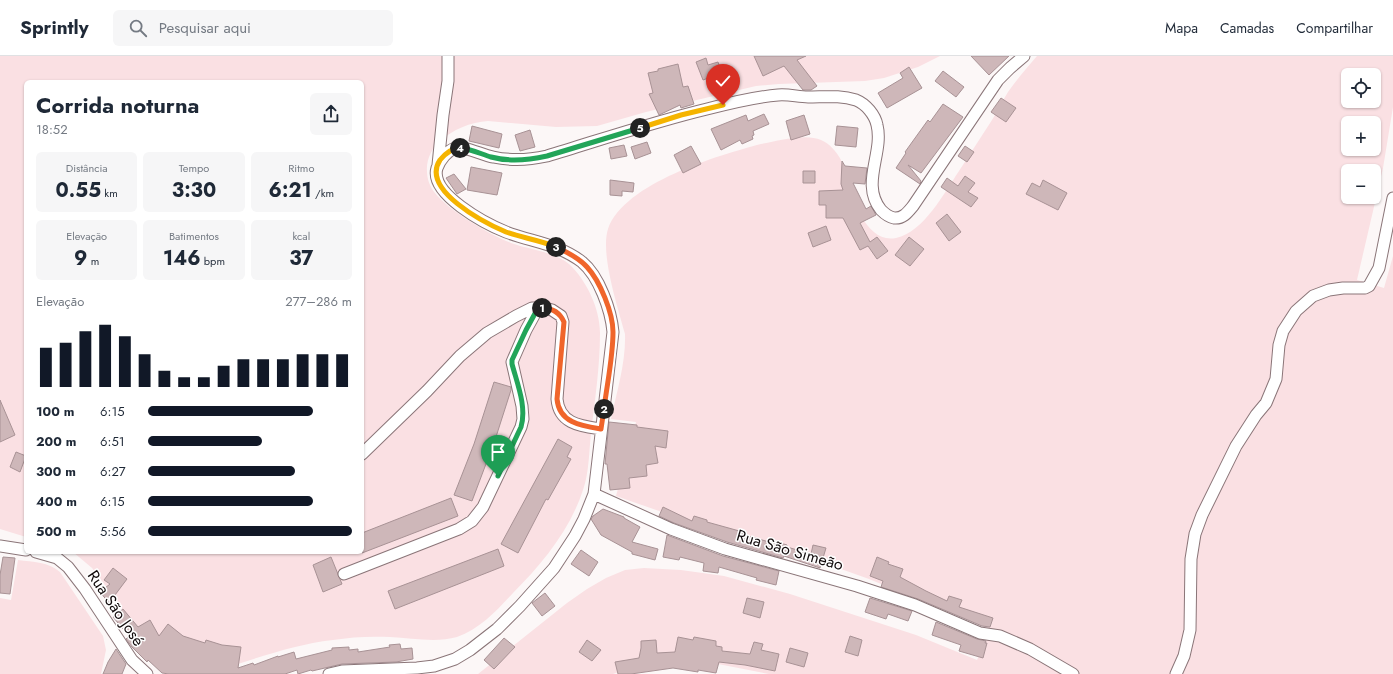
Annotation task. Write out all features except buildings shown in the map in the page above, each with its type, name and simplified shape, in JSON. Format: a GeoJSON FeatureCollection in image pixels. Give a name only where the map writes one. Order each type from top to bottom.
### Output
{"type":"FeatureCollection","features":[{"type":"Feature","properties":{"kind":"street"},"geometry":{"type":"LineString","coordinates":[[330,674],[426,667],[449,661],[467,652],[497,629],[554,568],[575,536],[594,494],[612,344],[612,323],[610,314],[598,285],[588,268],[573,256],[552,245],[502,230],[468,211],[453,200],[442,189],[436,176],[448,81],[448,56]]}},
{"type":"Feature","properties":{"kind":"street"},"geometry":{"type":"LineString","coordinates":[[438,166],[440,161],[451,150],[459,148],[492,157],[521,160],[535,159],[681,115],[759,97],[780,94],[805,97],[841,97],[858,101],[871,111],[875,118],[878,136],[872,178],[873,194],[878,206],[886,214],[893,218],[899,218],[906,214],[913,206],[998,80],[1024,56]]}},
{"type":"Feature","properties":{"kind":"street"},"geometry":{"type":"LineString","coordinates":[[1176,674],[1184,656],[1190,630],[1191,558],[1195,534],[1202,515],[1236,446],[1256,415],[1266,403],[1271,392],[1276,379],[1279,345],[1283,331],[1296,311],[1313,296],[1329,290],[1343,288],[1365,288],[1372,283],[1379,268],[1393,198]]}},
{"type":"Feature","properties":{"kind":"street"},"geometry":{"type":"LineString","coordinates":[[364,452],[427,391],[460,356],[477,341],[487,333],[526,310],[538,308],[552,310],[562,316],[564,322],[557,399],[559,410],[566,419],[574,424],[601,429]]}},
{"type":"Feature","properties":{"kind":"street"},"geometry":{"type":"LineString","coordinates":[[344,574],[459,529],[468,524],[476,516],[490,492],[522,423],[522,406],[512,362],[526,330],[538,308]]}},
{"type":"Feature","properties":{"kind":"street","name":"Rua São Simeão"},"geometry":{"type":"LineString","coordinates":[[594,494],[671,530],[725,549],[857,586],[915,605],[980,632],[1000,636],[1030,649],[1073,674]]}},
{"type":"Feature","properties":{"kind":"street"},"geometry":{"type":"LineString","coordinates":[[0,546],[24,550]]}},
{"type":"Feature","properties":{"kind":"street","name":"Rua São José"},"geometry":{"type":"LineString","coordinates":[[43,554],[57,558],[73,572],[129,657],[145,673]]}},
{"type":"Feature","properties":{"kind":"shaded area"},"geometry":{"type":"Polygon","coordinates":[[[0,56],[940,56],[918,67],[884,78],[865,81],[756,86],[646,112],[597,126],[556,127],[488,121],[469,125],[456,130],[440,141],[430,154],[427,163],[427,171],[430,186],[441,200],[459,214],[502,239],[511,243],[549,253],[569,264],[587,287],[595,305],[598,314],[600,345],[588,470],[583,490],[571,519],[554,546],[524,582],[481,624],[465,634],[441,640],[368,637],[316,642],[283,650],[203,674],[139,636],[118,602],[92,568],[75,554],[364,554],[364,80],[24,80],[24,536],[0,529],[0,56]]]}},
{"type":"Feature","properties":{"kind":"shaded area"},"geometry":{"type":"Polygon","coordinates":[[[1037,56],[1393,56],[1393,107],[1381,177],[1381,164],[1341,164],[1341,204],[1375,204],[1357,280],[1384,288],[1393,256],[1393,674],[769,674],[718,664],[630,668],[613,674],[478,674],[567,603],[587,589],[606,578],[625,570],[644,568],[681,570],[724,576],[790,594],[916,635],[977,660],[990,629],[869,579],[827,564],[682,519],[616,496],[636,422],[611,419],[623,366],[625,334],[614,296],[606,252],[606,240],[608,229],[617,213],[633,198],[652,185],[675,173],[722,155],[761,144],[799,137],[815,138],[824,141],[830,146],[841,160],[852,197],[862,218],[877,234],[886,238],[896,238],[916,228],[940,200],[1018,78],[1037,56]]]}},
{"type":"Feature","properties":{"kind":"shaded area"},"geometry":{"type":"Polygon","coordinates":[[[18,560],[46,564],[60,572],[103,636],[106,650],[101,674],[0,674],[0,598],[11,600],[18,560]]]}},
{"type":"Feature","properties":{"kind":"route"},"geometry":{"type":"LineString","coordinates":[[498,476],[521,427],[523,419],[522,406],[512,360],[538,308],[546,308],[562,316],[564,327],[557,404],[559,410],[566,419],[574,424],[586,427],[601,429],[612,344],[612,323],[601,290],[596,280],[583,262],[564,250],[552,245],[517,236],[498,228],[468,211],[453,200],[439,185],[436,171],[440,161],[451,150],[456,148],[462,148],[492,157],[506,159],[535,159],[681,115],[723,105]]}}]}
